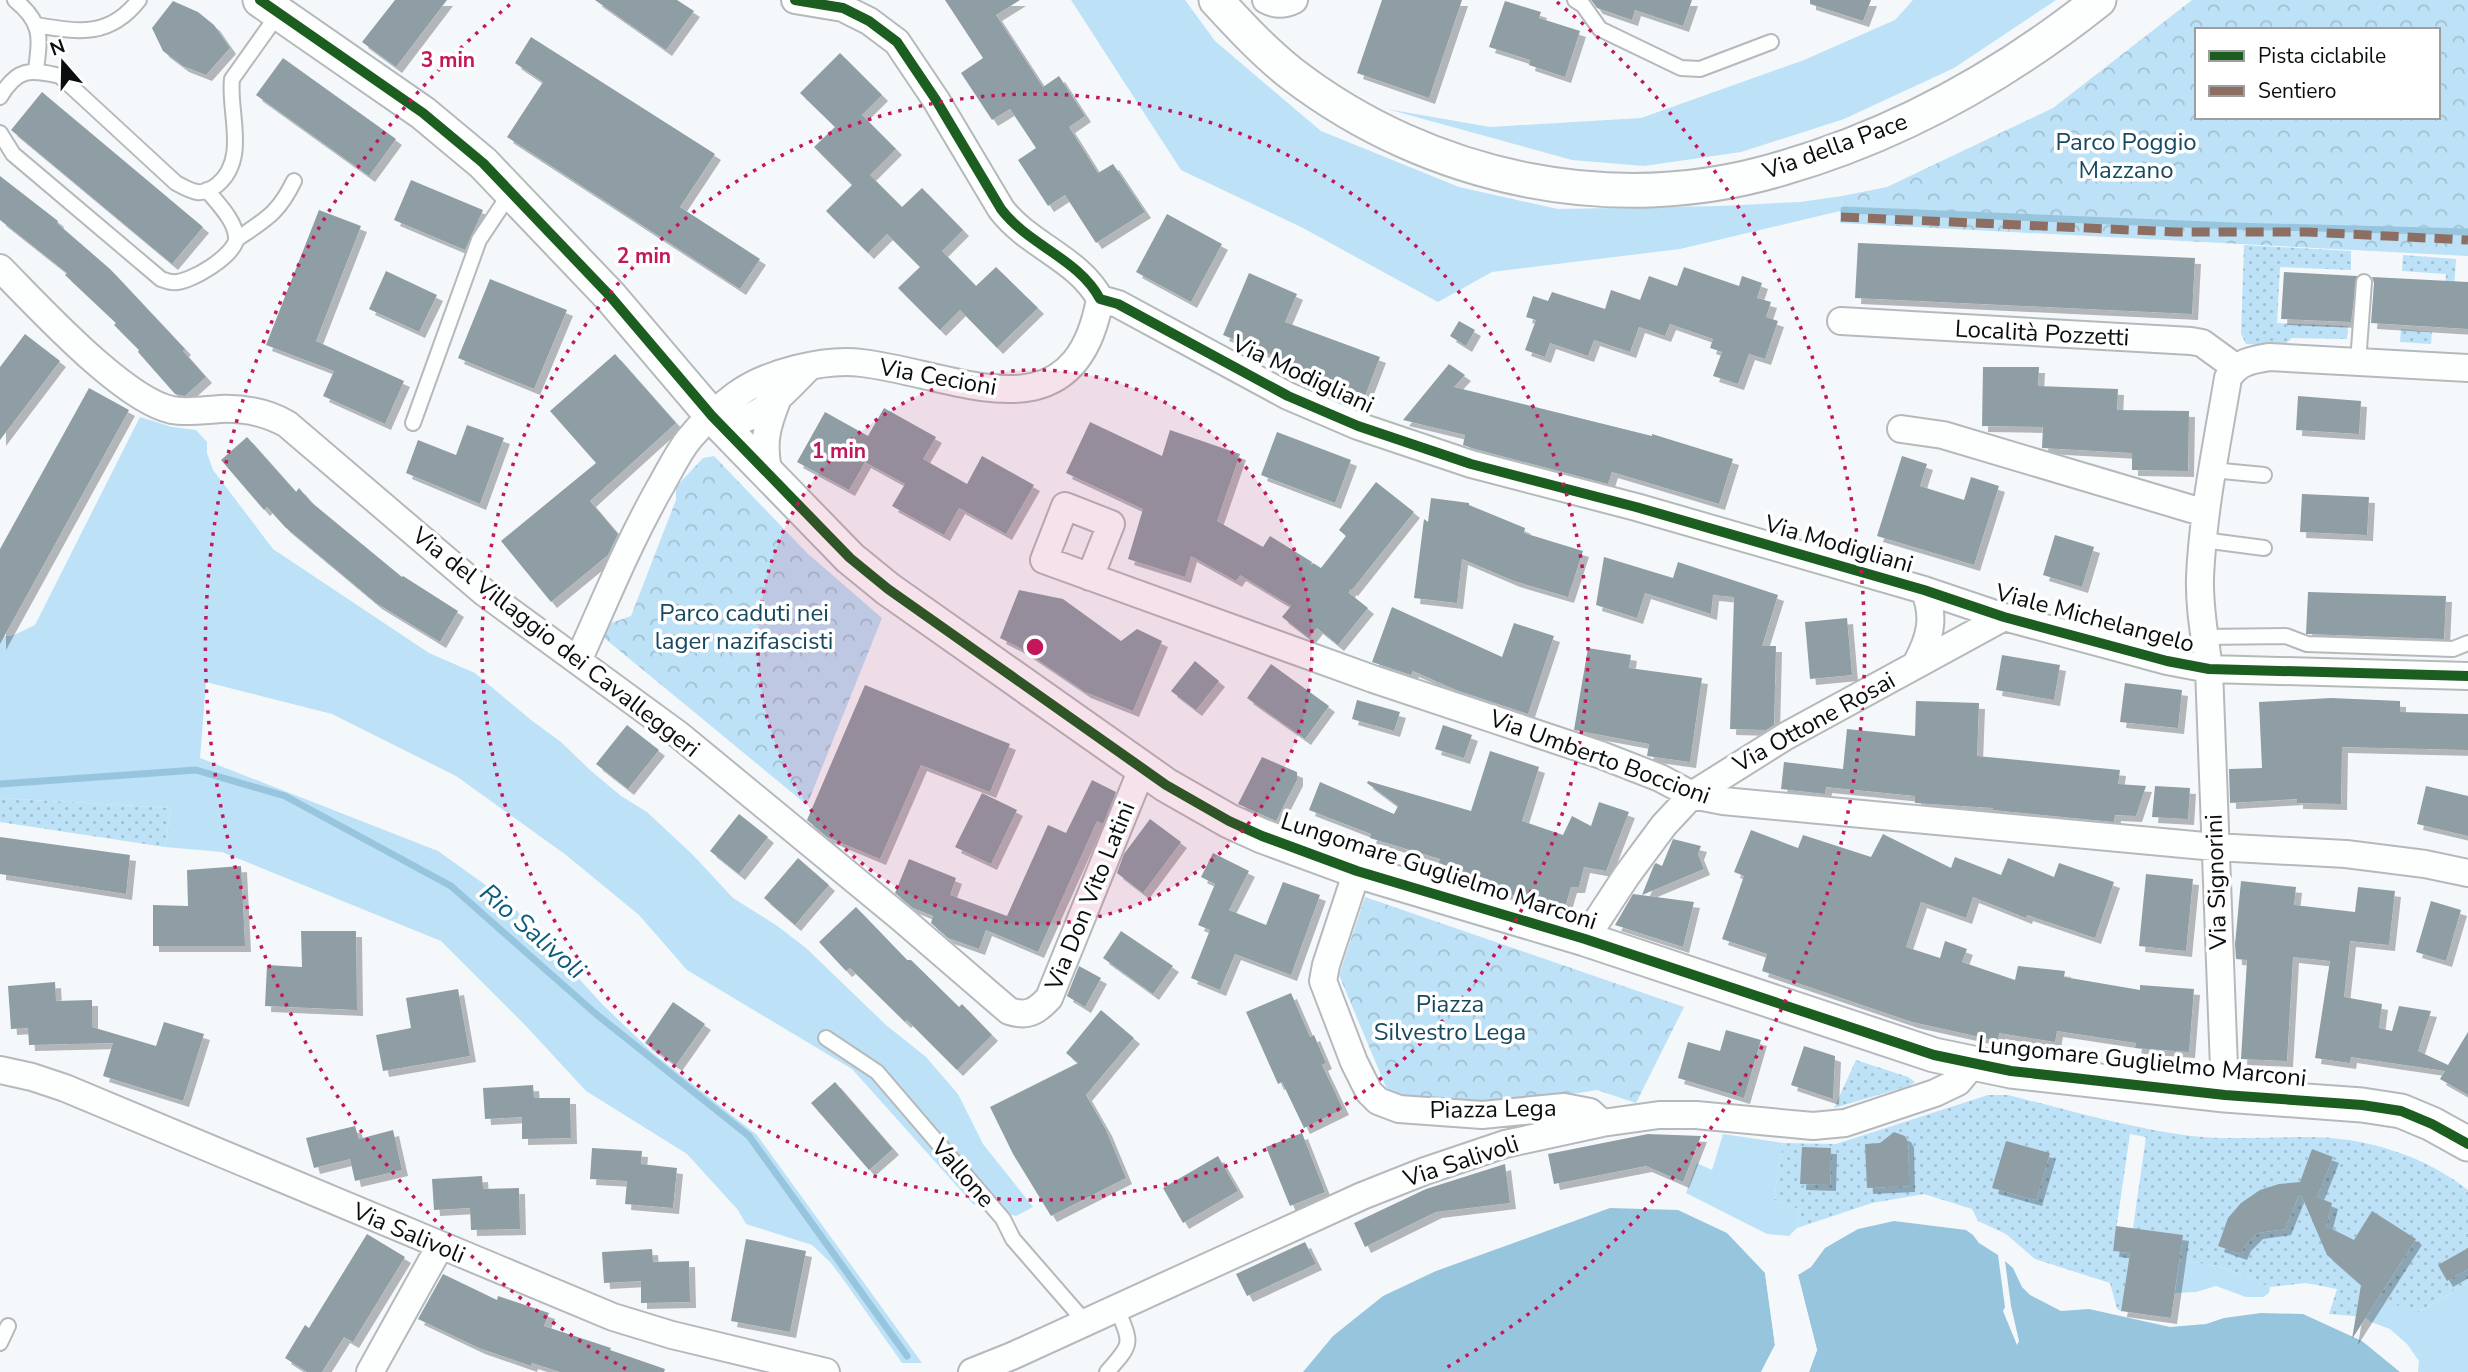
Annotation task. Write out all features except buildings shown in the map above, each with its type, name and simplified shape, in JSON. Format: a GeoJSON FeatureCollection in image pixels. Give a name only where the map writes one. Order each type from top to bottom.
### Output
{"type":"FeatureCollection","features":[{"type":"Feature","properties":{"kind":"street"},"geometry":{"type":"LineString","coordinates":[[795,0],[843,8],[869,21],[897,41],[1012,224],[1091,282],[1100,299]]}},
{"type":"Feature","properties":{"kind":"street","name":"Via della Pace"},"geometry":{"type":"LineString","coordinates":[[1216,0],[1250,37],[1292,74],[1342,109],[1392,136],[1440,157],[1543,184],[1609,190],[1656,190],[1707,184],[1782,169],[1889,130],[1950,101],[2046,40],[2099,0]]}},
{"type":"Feature","properties":{"kind":"street"},"geometry":{"type":"LineString","coordinates":[[1266,0],[1287,4],[1294,0]]}},
{"type":"Feature","properties":{"kind":"street","name":"Lungomare Guglielmo Marconi"},"geometry":{"type":"LineString","coordinates":[[270,6],[423,113],[483,163],[610,296],[712,416],[850,558],[888,589],[1142,769],[1229,821],[1357,871],[1585,939],[1934,1055],[2011,1071],[2401,1111],[2468,1144]]}},
{"type":"Feature","properties":{"kind":"street","name":"Via del Villaggio dei Cavalleggeri"},"geometry":{"type":"LineString","coordinates":[[0,268],[80,347],[132,391],[158,406],[197,412],[247,410],[269,414],[287,424],[485,593],[679,736],[901,918],[1009,1011],[1029,1014]]}},
{"type":"Feature","properties":{"kind":"street","name":"Via Cecioni"},"geometry":{"type":"LineString","coordinates":[[578,662],[635,532],[679,454],[690,438],[737,394],[757,383],[809,367],[838,362],[863,363],[973,387],[1013,390],[1035,387],[1055,379],[1080,356],[1096,317],[1100,299]]}},
{"type":"Feature","properties":{"kind":"street","name":"Via Modigliani"},"geometry":{"type":"LineString","coordinates":[[1100,299],[1125,307],[1288,396],[1358,426],[1471,464],[1636,507],[1924,590]]}},
{"type":"Feature","properties":{"kind":"street","name":"Località Pozzetti"},"geometry":{"type":"LineString","coordinates":[[1841,321],[2191,341],[2202,343],[2235,367]]}},
{"type":"Feature","properties":{"kind":"street"},"geometry":{"type":"LineString","coordinates":[[2209,668],[2201,608],[2205,513],[2228,378],[2235,367],[2247,361],[2269,357],[2468,368]]}},
{"type":"Feature","properties":{"kind":"street"},"geometry":{"type":"LineString","coordinates":[[712,416],[735,421],[746,419],[778,398],[809,367]]}},
{"type":"Feature","properties":{"kind":"street"},"geometry":{"type":"LineString","coordinates":[[769,474],[764,454],[765,437],[778,398]]}},
{"type":"Feature","properties":{"kind":"street"},"geometry":{"type":"LineString","coordinates":[[1901,429],[1943,435],[2205,513]]}},
{"type":"Feature","properties":{"kind":"street","name":"Via Umberto Boccioni"},"geometry":{"type":"LineString","coordinates":[[1090,577],[1373,679],[1601,755],[1660,778],[1692,795],[1723,801],[2215,847],[2346,855],[2425,864],[2468,873]]}},
{"type":"Feature","properties":{"kind":"street","name":"Viale Michelangelo"},"geometry":{"type":"LineString","coordinates":[[1924,590],[2004,617],[2167,662],[2209,668],[2468,676]]}},
{"type":"Feature","properties":{"kind":"street","name":"Via Ottone Rosai"},"geometry":{"type":"LineString","coordinates":[[1585,939],[1664,825],[1692,795],[1786,736],[1883,685],[1916,664],[1926,647],[1932,618],[1924,590]]}},
{"type":"Feature","properties":{"kind":"street"},"geometry":{"type":"LineString","coordinates":[[1916,664],[2004,617]]}},
{"type":"Feature","properties":{"kind":"street","name":"Via Signorini"},"geometry":{"type":"LineString","coordinates":[[2209,668],[2225,1094]]}},
{"type":"Feature","properties":{"kind":"street","name":"Via Don Vito Latini"},"geometry":{"type":"LineString","coordinates":[[1029,1014],[1040,1009],[1049,998],[1142,769]]}},
{"type":"Feature","properties":{"kind":"street","name":"Piazza Lega"},"geometry":{"type":"LineString","coordinates":[[1357,871],[1323,981],[1354,1062],[1369,1092],[1378,1101],[1399,1109],[1482,1115],[1564,1107],[1590,1112],[1602,1123]]}},
{"type":"Feature","properties":{"kind":"street","name":"Via Salivoli"},"geometry":{"type":"LineString","coordinates":[[972,1372],[1362,1196],[1505,1144],[1602,1123],[1659,1115],[1696,1115],[1803,1126],[1845,1123],[1936,1093],[1958,1082],[1973,1064]]}},
{"type":"Feature","properties":{"kind":"street","name":"Via Salivoli"},"geometry":{"type":"LineString","coordinates":[[0,1070],[65,1088],[613,1317],[826,1372]]}},
{"type":"Feature","properties":{"kind":"street"},"geometry":{"type":"LineString","coordinates":[[370,1372],[440,1246]]}},
{"type":"Feature","properties":{"kind":"lane"},"geometry":{"type":"LineString","coordinates":[[15,0],[30,13],[36,25],[39,44],[36,70]]}},
{"type":"Feature","properties":{"kind":"lane"},"geometry":{"type":"LineString","coordinates":[[36,25],[81,32],[101,28],[123,17],[139,0]]}},
{"type":"Feature","properties":{"kind":"lane"},"geometry":{"type":"LineString","coordinates":[[1581,2],[1600,30],[1681,68],[1700,69],[1771,42]]}},
{"type":"Feature","properties":{"kind":"lane"},"geometry":{"type":"LineString","coordinates":[[0,97],[8,83],[20,75],[36,70],[60,76],[176,183],[197,192],[207,190],[221,182],[233,158],[235,122],[232,79],[270,6]]}},
{"type":"Feature","properties":{"kind":"lane"},"geometry":{"type":"LineString","coordinates":[[0,133],[13,154],[161,279],[173,283],[188,280],[208,269],[234,248],[237,239],[233,226],[207,190]]}},
{"type":"Feature","properties":{"kind":"lane"},"geometry":{"type":"LineString","coordinates":[[237,239],[274,214],[285,200],[294,181]]}},
{"type":"Feature","properties":{"kind":"lane"},"geometry":{"type":"LineString","coordinates":[[413,423],[479,240],[512,191]]}},
{"type":"Feature","properties":{"kind":"lane"},"geometry":{"type":"LineString","coordinates":[[2358,362],[2364,282]]}},
{"type":"Feature","properties":{"kind":"lane"},"geometry":{"type":"LineString","coordinates":[[2213,470],[2264,475]]}},
{"type":"Feature","properties":{"kind":"lane"},"geometry":{"type":"LineString","coordinates":[[2203,540],[2264,548]]}},
{"type":"Feature","properties":{"kind":"lane"},"geometry":{"type":"LineString","coordinates":[[2205,638],[2286,636],[2307,644],[2453,649],[2468,643]]}},
{"type":"Feature","properties":{"kind":"lane","name":"Vallone"},"geometry":{"type":"LineString","coordinates":[[826,1038],[877,1072],[1003,1219],[1013,1239],[1086,1322]]}},
{"type":"Feature","properties":{"kind":"lane"},"geometry":{"type":"LineString","coordinates":[[1107,1372],[1128,1347],[1129,1340],[1117,1308]]}},
{"type":"Feature","properties":{"kind":"lane"},"geometry":{"type":"LineString","coordinates":[[0,1343],[8,1326]]}},
{"type":"Feature","properties":{"kind":"green space"},"geometry":{"type":"Polygon","coordinates":[[[1071,0],[1185,0],[1215,41],[1321,131],[1459,187],[1558,209],[1720,206],[1800,202],[1842,196],[1840,223],[1840,211],[1680,249],[1492,272],[1438,302],[1303,228],[1181,170],[1071,0]]]}},
{"type":"Feature","properties":{"kind":"green space"},"geometry":{"type":"Polygon","coordinates":[[[1913,0],[2056,0],[1954,68],[1844,119],[1741,152],[1644,166],[1572,160],[1387,109],[1490,127],[1641,118],[1804,60],[1895,20],[1913,0]]]}},
{"type":"Feature","properties":{"kind":"green space","name":"Parco Poggio Mazzano"},"geometry":{"type":"Polygon","coordinates":[[[2192,0],[2468,0],[2468,256],[1840,223],[1842,196],[1887,187],[2053,108],[2192,0]]]}},
{"type":"Feature","properties":{"kind":"green space"},"geometry":{"type":"Polygon","coordinates":[[[2244,245],[2351,251],[2351,270],[2280,267],[2277,323],[2348,326],[2347,339],[2292,338],[2283,346],[2246,344],[2241,334],[2244,245]]]}},
{"type":"Feature","properties":{"kind":"green space"},"geometry":{"type":"Polygon","coordinates":[[[2403,255],[2456,259],[2454,290],[2445,289],[2446,274],[2402,271],[2403,255]]]}},
{"type":"Feature","properties":{"kind":"green space"},"geometry":{"type":"Polygon","coordinates":[[[2401,329],[2432,332],[2431,344],[2400,342],[2401,329]]]}},
{"type":"Feature","properties":{"kind":"green space"},"geometry":{"type":"Polygon","coordinates":[[[140,417],[172,427],[196,430],[207,442],[207,453],[213,470],[273,549],[429,653],[475,673],[561,742],[621,796],[647,812],[693,855],[733,898],[806,948],[886,1025],[926,1057],[958,1094],[983,1144],[1033,1207],[1016,1216],[973,1204],[852,1069],[687,970],[639,915],[566,855],[456,776],[332,714],[206,682],[200,758],[438,851],[508,901],[603,1005],[653,1053],[757,1135],[922,1363],[902,1363],[843,1279],[812,1245],[746,1224],[738,1210],[687,1154],[586,1091],[441,941],[222,852],[165,847],[171,808],[0,798],[0,636],[12,636],[35,625],[140,417]]]}},
{"type":"Feature","properties":{"kind":"green space","name":"Parco caduti nei lager nazifascisti"},"geometry":{"type":"Polygon","coordinates":[[[714,456],[807,553],[882,618],[807,805],[603,637],[608,624],[631,616],[676,500],[676,487],[703,458],[714,456]]]}},
{"type":"Feature","properties":{"kind":"green space"},"geometry":{"type":"Polygon","coordinates":[[[0,798],[171,808],[165,847],[0,822],[0,798]]]}},
{"type":"Feature","properties":{"kind":"green space","name":"Piazza Silvestro Lega"},"geometry":{"type":"Polygon","coordinates":[[[1365,897],[1684,1007],[1636,1103],[1597,1090],[1482,1108],[1391,1099],[1339,975],[1365,897]]]}},
{"type":"Feature","properties":{"kind":"green space"},"geometry":{"type":"Polygon","coordinates":[[[1856,1060],[1908,1077],[1915,1082],[1834,1108],[1856,1060]]]}},
{"type":"Feature","properties":{"kind":"green space"},"geometry":{"type":"Polygon","coordinates":[[[1988,1095],[2008,1095],[2168,1133],[2233,1138],[2303,1137],[2347,1140],[2411,1157],[2450,1177],[2468,1190],[2468,1282],[2419,1312],[2393,1304],[2387,1299],[2365,1317],[2329,1314],[2337,1289],[2306,1283],[2270,1287],[2218,1266],[2179,1260],[2133,1228],[2146,1137],[2130,1134],[2113,1251],[2130,1253],[2121,1311],[2117,1309],[2110,1283],[2035,1259],[2006,1234],[1978,1221],[1972,1209],[1924,1194],[1872,1203],[1797,1228],[1799,1209],[1774,1200],[1783,1143],[1836,1144],[1988,1095]]]}},
{"type":"Feature","properties":{"kind":"green space"},"geometry":{"type":"Polygon","coordinates":[[[1723,1134],[1783,1143],[1774,1200],[1799,1209],[1797,1228],[1789,1236],[1767,1234],[1686,1193],[1697,1163],[1712,1170],[1723,1134]]]}},
{"type":"Feature","properties":{"kind":"green space"},"geometry":{"type":"Polygon","coordinates":[[[2179,1260],[2218,1266],[2270,1287],[2269,1293],[2263,1297],[2246,1297],[2216,1286],[2196,1292],[2175,1293],[2179,1260]]]}},
{"type":"Feature","properties":{"kind":"green space"},"geometry":{"type":"Polygon","coordinates":[[[2468,1282],[2468,1372],[2418,1372],[2419,1361],[2407,1344],[2390,1329],[2365,1317],[2387,1299],[2419,1312],[2468,1282]]]}},
{"type":"Feature","properties":{"kind":"shaded area"},"geometry":{"type":"Polygon","coordinates":[[[1610,1208],[1678,1210],[1727,1233],[1765,1273],[1775,1345],[1761,1372],[1303,1372],[1333,1336],[1383,1296],[1436,1271],[1610,1208]]]}},
{"type":"Feature","properties":{"kind":"shaded area"},"geometry":{"type":"Polygon","coordinates":[[[1894,1221],[1966,1230],[1979,1243],[1998,1255],[2005,1307],[2003,1311],[2017,1345],[2019,1341],[2005,1261],[2013,1268],[2022,1287],[2030,1295],[2061,1311],[2089,1309],[2170,1327],[2206,1324],[2224,1318],[2261,1313],[2303,1314],[2362,1341],[2400,1372],[1809,1372],[1817,1350],[1798,1275],[1811,1267],[1825,1248],[1858,1229],[1894,1221]]]}},
{"type":"Feature","properties":{"kind":"pier"},"geometry":{"type":"Polygon","coordinates":[[[1765,1273],[1768,1273],[1779,1345],[1765,1372],[1761,1372],[1775,1345],[1765,1273]]]}},
{"type":"Feature","properties":{"kind":"pier"},"geometry":{"type":"Polygon","coordinates":[[[1795,1274],[1798,1275],[1817,1350],[1809,1372],[1805,1372],[1813,1349],[1795,1274]]]}},
{"type":"Feature","properties":{"kind":"waterway"},"geometry":{"type":"LineString","coordinates":[[1844,210],[2233,226],[2468,232]]}},
{"type":"Feature","properties":{"kind":"waterway","name":"Rio Salivoli"},"geometry":{"type":"LineString","coordinates":[[0,784],[196,770],[285,796],[451,886],[596,1014],[749,1136],[907,1356]]}},
{"type":"Feature","properties":{"kind":"marked path"},"geometry":{"type":"LineString","coordinates":[[1841,217],[2176,232],[2307,232],[2468,240]]}},
{"type":"Feature","properties":{"kind":"cycle path"},"geometry":{"type":"LineString","coordinates":[[260,0],[423,113],[483,163],[610,296],[712,416],[850,558],[888,589],[1166,785],[1229,821],[1357,871],[1585,939],[1934,1055],[2011,1071],[2401,1111],[2468,1144]]}},
{"type":"Feature","properties":{"kind":"cycle path"},"geometry":{"type":"LineString","coordinates":[[795,0],[843,8],[869,21],[897,42],[936,100],[1001,209],[1025,233],[1067,262],[1091,285],[1100,299],[1118,304],[1288,396],[1358,426],[1471,464],[1636,507],[1924,590],[2004,617],[2167,661],[2209,669],[2468,676]]}}]}
